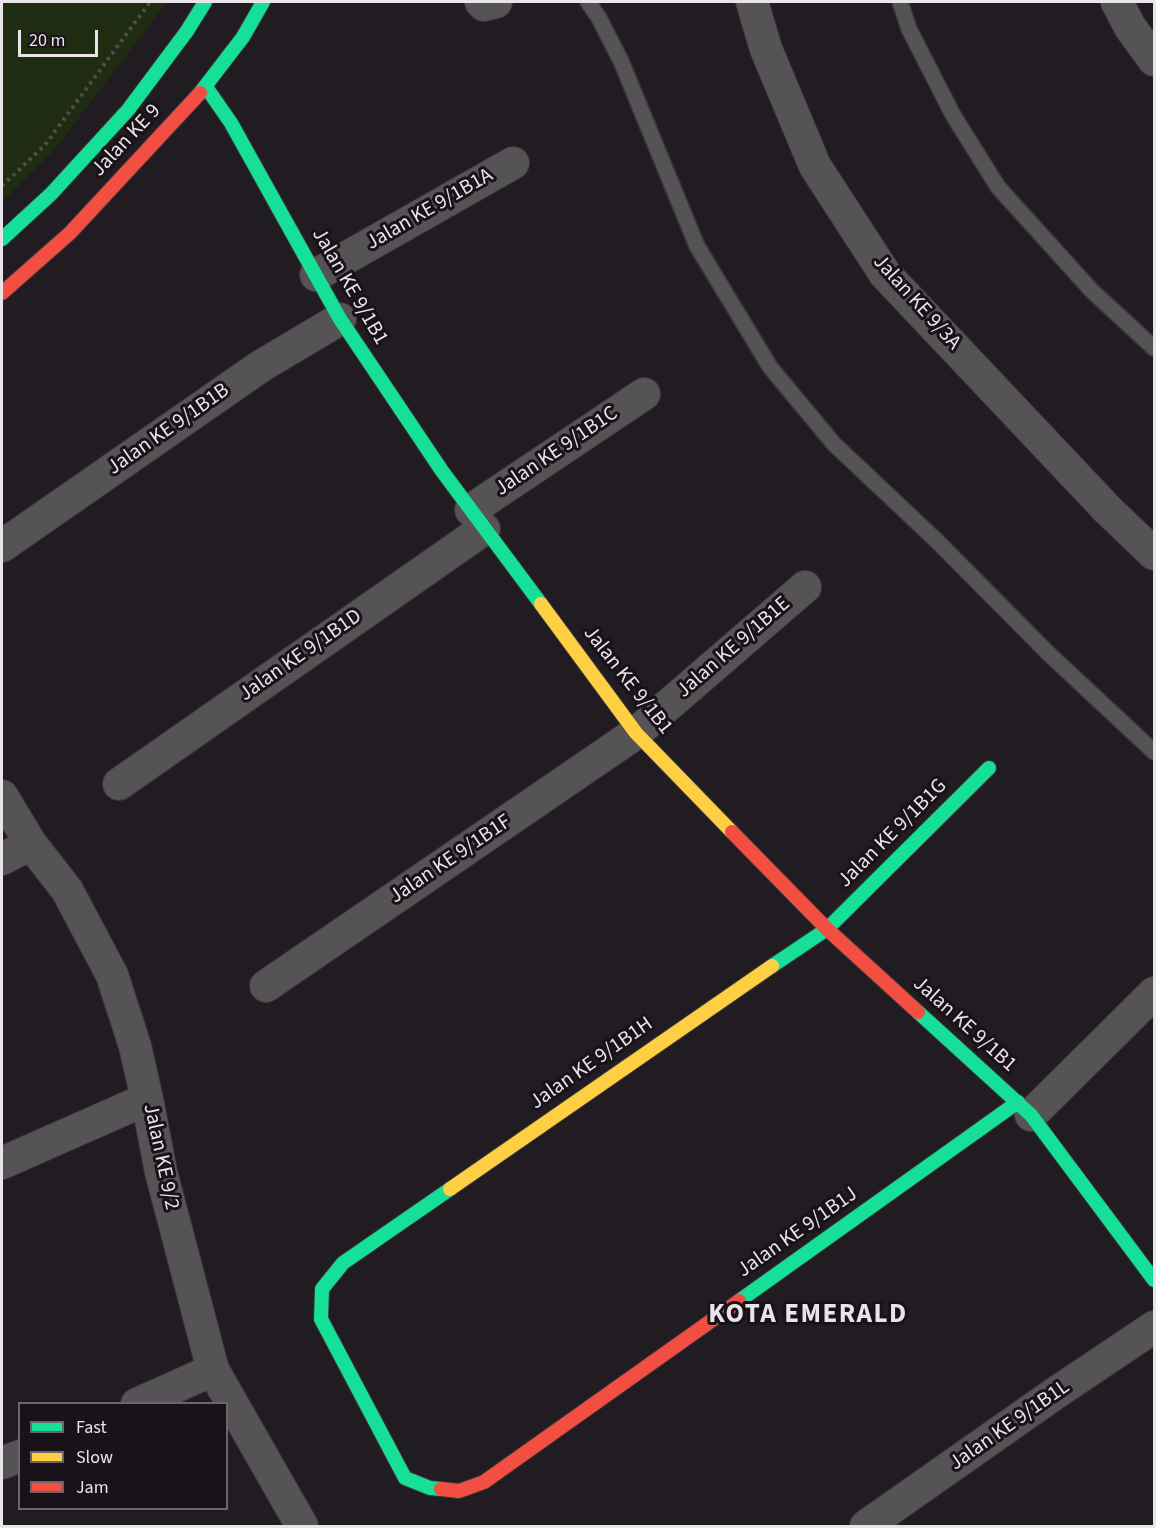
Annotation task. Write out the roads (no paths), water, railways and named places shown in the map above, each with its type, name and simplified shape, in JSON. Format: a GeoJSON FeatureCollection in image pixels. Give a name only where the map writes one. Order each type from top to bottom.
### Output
{"type":"FeatureCollection","features":[{"type":"Feature","properties":{"kind":"street","name":"Jalan KE 9"},"geometry":{"type":"LineString","coordinates":[[2,239],[51,194],[128,110],[188,31],[205,2]]}},
{"type":"Feature","properties":{"kind":"street","name":"Jalan KE 9"},"geometry":{"type":"LineString","coordinates":[[2,293],[70,233],[206,87],[243,37],[263,2]]}},
{"type":"Feature","properties":{"kind":"street"},"geometry":{"type":"LineString","coordinates":[[481,2],[484,5],[496,2]]}},
{"type":"Feature","properties":{"kind":"street","name":"Jalan KE 9/3A"},"geometry":{"type":"LineString","coordinates":[[752,2],[766,49],[815,166],[885,274],[1108,510],[1155,554]]}},
{"type":"Feature","properties":{"kind":"street"},"geometry":{"type":"LineString","coordinates":[[1116,2],[1130,27],[1155,60]]}},
{"type":"Feature","properties":{"kind":"street","name":"Jalan KE 9/1B1"},"geometry":{"type":"LineString","coordinates":[[206,87],[231,123],[339,319],[442,471],[636,733],[827,929],[1025,1108],[1155,1280]]}},
{"type":"Feature","properties":{"kind":"street","name":"Jalan KE 9/1B1A"},"geometry":{"type":"LineString","coordinates":[[316,275],[513,163]]}},
{"type":"Feature","properties":{"kind":"street","name":"Jalan KE 9/1B1B"},"geometry":{"type":"LineString","coordinates":[[2,546],[261,366],[339,319]]}},
{"type":"Feature","properties":{"kind":"street","name":"Jalan KE 9/1B1C"},"geometry":{"type":"LineString","coordinates":[[477,519],[644,394]]}},
{"type":"Feature","properties":{"kind":"street","name":"Jalan KE 9/1B1D"},"geometry":{"type":"LineString","coordinates":[[119,784],[477,519]]}},
{"type":"Feature","properties":{"kind":"street","name":"Jalan KE 9/1B1E"},"geometry":{"type":"LineString","coordinates":[[636,733],[805,587]]}},
{"type":"Feature","properties":{"kind":"street","name":"Jalan KE 9/1B1F"},"geometry":{"type":"LineString","coordinates":[[266,986],[636,733]]}},
{"type":"Feature","properties":{"kind":"street","name":"Jalan KE 9/1B1G"},"geometry":{"type":"LineString","coordinates":[[827,929],[989,768]]}},
{"type":"Feature","properties":{"kind":"street","name":"Jalan KE 9/2"},"geometry":{"type":"LineString","coordinates":[[2,796],[31,844],[67,890],[112,975],[135,1046],[161,1172],[213,1370],[302,1527]]}},
{"type":"Feature","properties":{"kind":"street"},"geometry":{"type":"LineString","coordinates":[[2,859],[31,844]]}},
{"type":"Feature","properties":{"kind":"street","name":"Jalan KE 9/1B1H"},"geometry":{"type":"LineString","coordinates":[[484,1482],[459,1491],[430,1488],[405,1478],[321,1319],[322,1289],[343,1263],[710,1007],[827,929]]}},
{"type":"Feature","properties":{"kind":"street"},"geometry":{"type":"LineString","coordinates":[[1025,1108],[1155,993]]}},
{"type":"Feature","properties":{"kind":"street"},"geometry":{"type":"LineString","coordinates":[[2,1163],[147,1099]]}},
{"type":"Feature","properties":{"kind":"street","name":"Jalan KE 9/1B1J"},"geometry":{"type":"LineString","coordinates":[[484,1482],[1025,1108]]}},
{"type":"Feature","properties":{"kind":"street","name":"Jalan KE 9/1B1L"},"geometry":{"type":"LineString","coordinates":[[866,1527],[1057,1392],[1155,1327]]}},
{"type":"Feature","properties":{"kind":"street"},"geometry":{"type":"LineString","coordinates":[[141,1402],[213,1370]]}},
{"type":"Feature","properties":{"kind":"street"},"geometry":{"type":"LineString","coordinates":[[2,1464],[18,1457]]}},
{"type":"Feature","properties":{"kind":"lane"},"geometry":{"type":"LineString","coordinates":[[588,2],[621,61],[697,246],[770,367],[834,444],[937,541],[1048,653],[1155,752]]}},
{"type":"Feature","properties":{"kind":"lane"},"geometry":{"type":"LineString","coordinates":[[900,2],[909,29],[953,115],[998,187],[1092,291],[1155,348]]}},
{"type":"Feature","properties":{"kind":"district","name":"KOTA EMERALD"},"geometry":{"type":"Point","coordinates":[808,1316]}}]}
